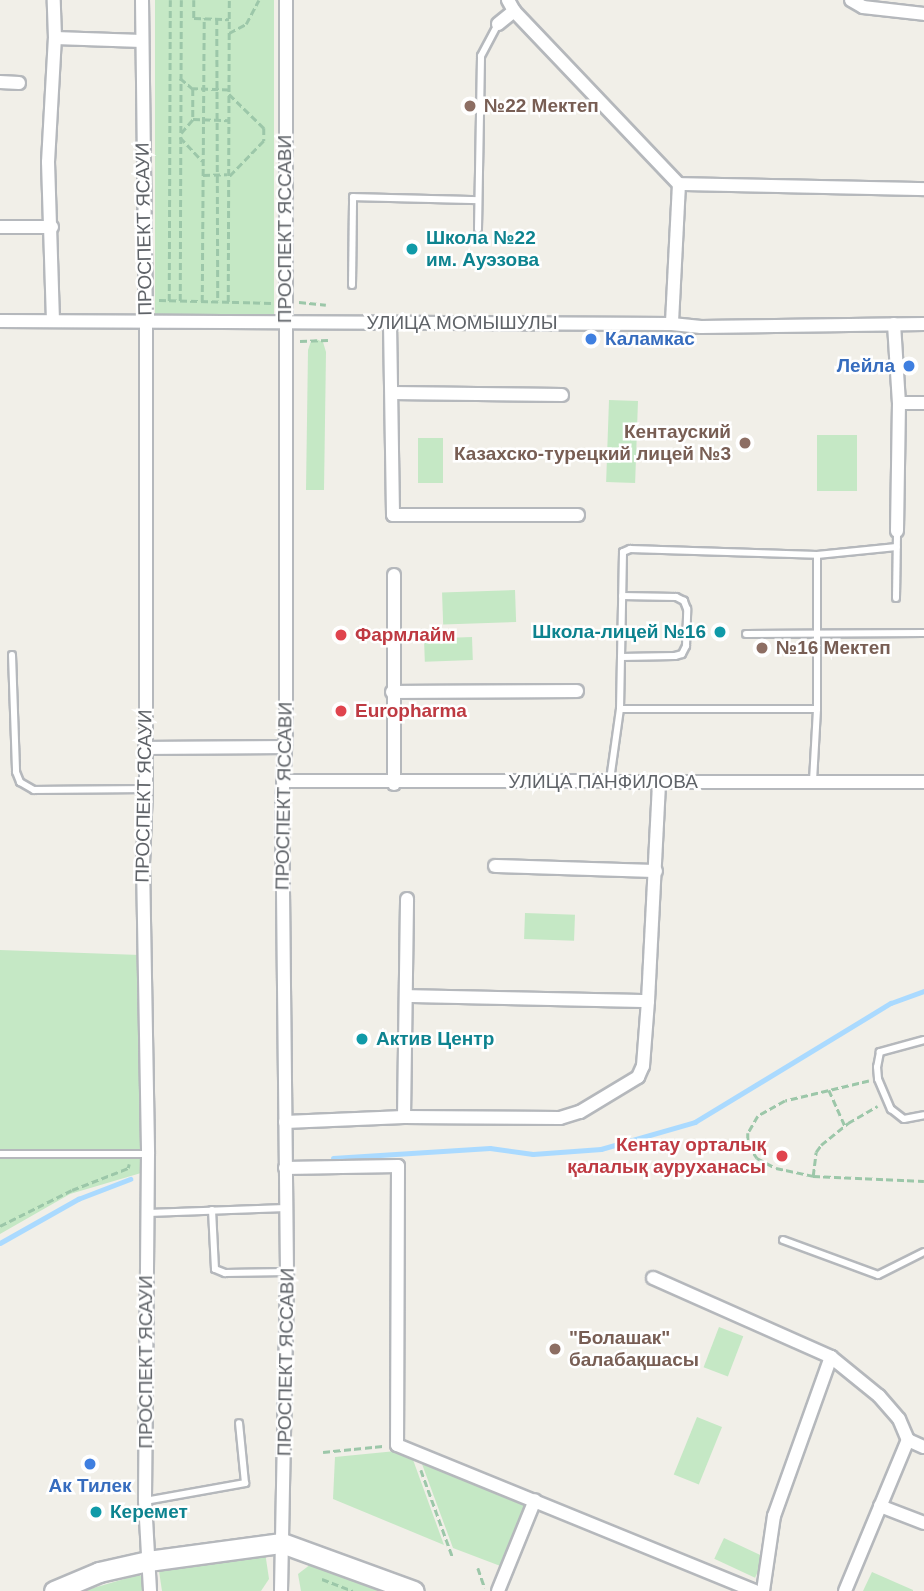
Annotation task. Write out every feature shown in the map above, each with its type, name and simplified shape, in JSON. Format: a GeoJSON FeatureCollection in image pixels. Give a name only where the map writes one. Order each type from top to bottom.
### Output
{"type":"FeatureCollection","features":[{"type":"Feature","properties":{"kind":"main road"},"geometry":{"type":"LineString","coordinates":[[54,1591],[99,1572],[148,1561],[282,1543],[414,1591]]}},
{"type":"Feature","properties":{"kind":"street"},"geometry":{"type":"LineString","coordinates":[[53,321],[48,162],[55,38],[54,0]]}},
{"type":"Feature","properties":{"kind":"street","name":"ПРОСПЕКТ ЯСАУИ"},"geometry":{"type":"LineString","coordinates":[[142,0],[146,320],[146,789],[143,863],[148,1154],[145,1501],[150,1591]]}},
{"type":"Feature","properties":{"kind":"street","name":"ПРОСПЕКТ ЯССАВИ"},"geometry":{"type":"LineString","coordinates":[[281,1591],[287,1272],[283,781],[286,0]]}},
{"type":"Feature","properties":{"kind":"street"},"geometry":{"type":"LineString","coordinates":[[851,0],[863,7],[924,14]]}},
{"type":"Feature","properties":{"kind":"street"},"geometry":{"type":"LineString","coordinates":[[498,24],[511,5],[679,184],[673,324]]}},
{"type":"Feature","properties":{"kind":"street"},"geometry":{"type":"LineString","coordinates":[[55,38],[142,41]]}},
{"type":"Feature","properties":{"kind":"street"},"geometry":{"type":"LineString","coordinates":[[0,82],[19,83]]}},
{"type":"Feature","properties":{"kind":"street"},"geometry":{"type":"LineString","coordinates":[[679,184],[924,189]]}},
{"type":"Feature","properties":{"kind":"street"},"geometry":{"type":"LineString","coordinates":[[0,227],[52,228]]}},
{"type":"Feature","properties":{"kind":"street","name":"УЛИЦА МОМЫШУЛЫ"},"geometry":{"type":"LineString","coordinates":[[0,321],[673,324],[701,327],[924,324]]}},
{"type":"Feature","properties":{"kind":"street"},"geometry":{"type":"LineString","coordinates":[[390,323],[393,515],[578,515]]}},
{"type":"Feature","properties":{"kind":"street"},"geometry":{"type":"LineString","coordinates":[[894,324],[899,403],[897,531]]}},
{"type":"Feature","properties":{"kind":"street"},"geometry":{"type":"LineString","coordinates":[[392,393],[562,395]]}},
{"type":"Feature","properties":{"kind":"street"},"geometry":{"type":"LineString","coordinates":[[899,403],[924,403]]}},
{"type":"Feature","properties":{"kind":"street"},"geometry":{"type":"LineString","coordinates":[[394,575],[394,784]]}},
{"type":"Feature","properties":{"kind":"street"},"geometry":{"type":"LineString","coordinates":[[392,692],[578,691]]}},
{"type":"Feature","properties":{"kind":"street"},"geometry":{"type":"LineString","coordinates":[[145,748],[284,747]]}},
{"type":"Feature","properties":{"kind":"street","name":"УЛИЦА ПАНФИЛОВА"},"geometry":{"type":"LineString","coordinates":[[283,781],[394,784],[610,780],[924,782]]}},
{"type":"Feature","properties":{"kind":"street"},"geometry":{"type":"LineString","coordinates":[[285,1122],[404,1117],[560,1118],[580,1112],[638,1077],[643,1066],[648,1002],[659,782]]}},
{"type":"Feature","properties":{"kind":"street"},"geometry":{"type":"LineString","coordinates":[[495,866],[656,871]]}},
{"type":"Feature","properties":{"kind":"street"},"geometry":{"type":"LineString","coordinates":[[404,1117],[407,899]]}},
{"type":"Feature","properties":{"kind":"street"},"geometry":{"type":"LineString","coordinates":[[407,996],[648,1002]]}},
{"type":"Feature","properties":{"kind":"street"},"geometry":{"type":"LineString","coordinates":[[285,1168],[398,1166],[397,1445],[754,1591]]}},
{"type":"Feature","properties":{"kind":"street"},"geometry":{"type":"LineString","coordinates":[[653,1278],[831,1357],[879,1396],[899,1419],[908,1440],[924,1447]]}},
{"type":"Feature","properties":{"kind":"street"},"geometry":{"type":"LineString","coordinates":[[763,1591],[774,1516],[831,1357]]}},
{"type":"Feature","properties":{"kind":"street"},"geometry":{"type":"LineString","coordinates":[[845,1591],[908,1440]]}},
{"type":"Feature","properties":{"kind":"street"},"geometry":{"type":"LineString","coordinates":[[498,1591],[535,1500]]}},
{"type":"Feature","properties":{"kind":"street"},"geometry":{"type":"LineString","coordinates":[[880,1506],[924,1523]]}},
{"type":"Feature","properties":{"kind":"lane"},"geometry":{"type":"LineString","coordinates":[[478,229],[481,56],[498,24]]}},
{"type":"Feature","properties":{"kind":"lane"},"geometry":{"type":"LineString","coordinates":[[352,285],[353,197],[478,200]]}},
{"type":"Feature","properties":{"kind":"lane"},"geometry":{"type":"LineString","coordinates":[[896,598],[897,531]]}},
{"type":"Feature","properties":{"kind":"lane"},"geometry":{"type":"LineString","coordinates":[[610,780],[620,709],[623,552],[630,549],[817,555],[897,547]]}},
{"type":"Feature","properties":{"kind":"lane"},"geometry":{"type":"LineString","coordinates":[[813,781],[817,709],[817,555]]}},
{"type":"Feature","properties":{"kind":"lane"},"geometry":{"type":"LineString","coordinates":[[621,657],[674,656],[682,654],[687,646],[687,609],[684,601],[676,597],[622,596]]}},
{"type":"Feature","properties":{"kind":"lane"},"geometry":{"type":"LineString","coordinates":[[746,634],[924,634]]}},
{"type":"Feature","properties":{"kind":"lane"},"geometry":{"type":"LineString","coordinates":[[12,655],[16,772],[20,782],[34,790],[146,789]]}},
{"type":"Feature","properties":{"kind":"lane"},"geometry":{"type":"LineString","coordinates":[[620,709],[817,709]]}},
{"type":"Feature","properties":{"kind":"lane"},"geometry":{"type":"LineString","coordinates":[[924,1040],[880,1052],[878,1079],[891,1109],[904,1119],[924,1115]]}},
{"type":"Feature","properties":{"kind":"lane"},"geometry":{"type":"LineString","coordinates":[[0,1154],[148,1154]]}},
{"type":"Feature","properties":{"kind":"lane"},"geometry":{"type":"LineString","coordinates":[[146,1213],[286,1208]]}},
{"type":"Feature","properties":{"kind":"lane"},"geometry":{"type":"LineString","coordinates":[[212,1210],[215,1269],[225,1273],[287,1272]]}},
{"type":"Feature","properties":{"kind":"lane"},"geometry":{"type":"LineString","coordinates":[[783,1240],[878,1275],[924,1252]]}},
{"type":"Feature","properties":{"kind":"lane"},"geometry":{"type":"LineString","coordinates":[[145,1501],[245,1483],[239,1423]]}},
{"type":"Feature","properties":{"kind":"path"},"geometry":{"type":"LineString","coordinates":[[169,300],[170,0]]}},
{"type":"Feature","properties":{"kind":"path"},"geometry":{"type":"LineString","coordinates":[[180,301],[181,0]]}},
{"type":"Feature","properties":{"kind":"path"},"geometry":{"type":"LineString","coordinates":[[194,0],[194,18],[229,19]]}},
{"type":"Feature","properties":{"kind":"path"},"geometry":{"type":"LineString","coordinates":[[228,302],[229,0]]}},
{"type":"Feature","properties":{"kind":"path"},"geometry":{"type":"LineString","coordinates":[[229,33],[246,24],[259,0]]}},
{"type":"Feature","properties":{"kind":"path"},"geometry":{"type":"LineString","coordinates":[[202,302],[204,18]]}},
{"type":"Feature","properties":{"kind":"path"},"geometry":{"type":"LineString","coordinates":[[217,18],[218,302]]}},
{"type":"Feature","properties":{"kind":"path"},"geometry":{"type":"LineString","coordinates":[[180,78],[193,89],[229,92],[264,128],[264,141],[228,176],[203,175]]}},
{"type":"Feature","properties":{"kind":"path"},"geometry":{"type":"LineString","coordinates":[[180,136],[193,119],[193,89]]}},
{"type":"Feature","properties":{"kind":"path"},"geometry":{"type":"LineString","coordinates":[[193,119],[229,120]]}},
{"type":"Feature","properties":{"kind":"path"},"geometry":{"type":"LineString","coordinates":[[180,136],[203,162]]}},
{"type":"Feature","properties":{"kind":"path"},"geometry":{"type":"LineString","coordinates":[[145,298],[202,302],[285,301],[326,305]]}},
{"type":"Feature","properties":{"kind":"path"},"geometry":{"type":"LineString","coordinates":[[878,1079],[785,1101],[758,1116],[748,1132],[748,1145],[757,1158],[776,1168],[813,1176],[924,1181]]}},
{"type":"Feature","properties":{"kind":"path"},"geometry":{"type":"LineString","coordinates":[[829,1090],[845,1126]]}},
{"type":"Feature","properties":{"kind":"path"},"geometry":{"type":"LineString","coordinates":[[813,1176],[816,1152],[821,1145],[845,1126],[887,1101]]}},
{"type":"Feature","properties":{"kind":"path"},"geometry":{"type":"LineString","coordinates":[[0,1226],[72,1190],[128,1168],[130,1154]]}},
{"type":"Feature","properties":{"kind":"path"},"geometry":{"type":"LineString","coordinates":[[323,1452],[397,1445]]}},
{"type":"Feature","properties":{"kind":"path"},"geometry":{"type":"LineString","coordinates":[[414,1450],[453,1559]]}},
{"type":"Feature","properties":{"kind":"path"},"geometry":{"type":"LineString","coordinates":[[478,1568],[487,1591]]}},
{"type":"Feature","properties":{"kind":"path"},"geometry":{"type":"LineString","coordinates":[[322,1579],[353,1591]]}},
{"type":"Feature","properties":{"kind":"green space"},"geometry":{"type":"Polygon","coordinates":[[[155,0],[274,0],[274,315],[155,315],[155,0]]]}},
{"type":"Feature","properties":{"kind":"green space"},"geometry":{"type":"Polygon","coordinates":[[[316,339],[323,342],[326,352],[324,490],[306,490],[308,350],[311,341],[316,339]]]}},
{"type":"Feature","properties":{"kind":"green space"},"geometry":{"type":"Polygon","coordinates":[[[609,400],[638,401],[635,483],[606,482],[609,400]]]}},
{"type":"Feature","properties":{"kind":"green space"},"geometry":{"type":"Polygon","coordinates":[[[817,435],[857,435],[857,491],[817,491],[817,435]]]}},
{"type":"Feature","properties":{"kind":"green space"},"geometry":{"type":"Polygon","coordinates":[[[418,438],[443,438],[443,483],[418,483],[418,438]]]}},
{"type":"Feature","properties":{"kind":"green space"},"geometry":{"type":"Polygon","coordinates":[[[515,590],[516,622],[443,625],[442,593],[515,590]]]}},
{"type":"Feature","properties":{"kind":"green space"},"geometry":{"type":"Polygon","coordinates":[[[472,637],[473,660],[425,662],[424,639],[472,637]]]}},
{"type":"Feature","properties":{"kind":"green space"},"geometry":{"type":"Polygon","coordinates":[[[525,913],[575,915],[574,941],[524,939],[525,913]]]}},
{"type":"Feature","properties":{"kind":"green space"},"geometry":{"type":"Polygon","coordinates":[[[0,950],[140,955],[141,1173],[70,1194],[0,1234],[0,950]]]}},
{"type":"Feature","properties":{"kind":"green space"},"geometry":{"type":"Polygon","coordinates":[[[719,1327],[743,1336],[728,1376],[704,1367],[719,1327]]]}},
{"type":"Feature","properties":{"kind":"green space"},"geometry":{"type":"Polygon","coordinates":[[[697,1417],[722,1427],[699,1485],[674,1474],[697,1417]]]}},
{"type":"Feature","properties":{"kind":"green space"},"geometry":{"type":"Polygon","coordinates":[[[396,1451],[412,1457],[444,1545],[333,1499],[335,1457],[396,1451]]]}},
{"type":"Feature","properties":{"kind":"green space"},"geometry":{"type":"Polygon","coordinates":[[[422,1464],[527,1504],[503,1567],[453,1548],[422,1464]]]}},
{"type":"Feature","properties":{"kind":"green space"},"geometry":{"type":"Polygon","coordinates":[[[724,1538],[765,1557],[755,1578],[714,1559],[724,1538]]]}},
{"type":"Feature","properties":{"kind":"green space"},"geometry":{"type":"Polygon","coordinates":[[[265,1552],[269,1579],[261,1591],[162,1591],[159,1571],[163,1567],[265,1552]]]}},
{"type":"Feature","properties":{"kind":"green space"},"geometry":{"type":"Polygon","coordinates":[[[311,1564],[332,1569],[386,1591],[301,1591],[298,1574],[311,1564]]]}},
{"type":"Feature","properties":{"kind":"green space"},"geometry":{"type":"Polygon","coordinates":[[[872,1572],[913,1590],[913,1591],[863,1591],[872,1572]]]}},
{"type":"Feature","properties":{"kind":"green space"},"geometry":{"type":"Polygon","coordinates":[[[141,1576],[143,1591],[83,1591],[141,1576]]]}},
{"type":"Feature","properties":{"kind":"waterway"},"geometry":{"type":"LineString","coordinates":[[333,1158],[490,1148],[533,1154],[601,1149],[695,1122],[891,1003],[924,991]]}},
{"type":"Feature","properties":{"kind":"waterway"},"geometry":{"type":"LineString","coordinates":[[0,1243],[78,1199],[130,1179]]}},
{"type":"Feature","properties":{"kind":"place","name":"№22 Мектеп"},"geometry":{"type":"Point","coordinates":[470,106]}},
{"type":"Feature","properties":{"kind":"place","name":"Школа №22 им. Ауэзова"},"geometry":{"type":"Point","coordinates":[412,249]}},
{"type":"Feature","properties":{"kind":"place","name":"Каламкас"},"geometry":{"type":"Point","coordinates":[591,339]}},
{"type":"Feature","properties":{"kind":"place","name":"Лейла"},"geometry":{"type":"Point","coordinates":[909,366]}},
{"type":"Feature","properties":{"kind":"place","name":"Кентауский Казахско-турецкий лицей №3"},"geometry":{"type":"Point","coordinates":[745,443]}},
{"type":"Feature","properties":{"kind":"place","name":"Школа-лицей №16"},"geometry":{"type":"Point","coordinates":[720,632]}},
{"type":"Feature","properties":{"kind":"place","name":"Фармлайм"},"geometry":{"type":"Point","coordinates":[341,635]}},
{"type":"Feature","properties":{"kind":"place","name":"№16 Мектеп"},"geometry":{"type":"Point","coordinates":[762,648]}},
{"type":"Feature","properties":{"kind":"place","name":"Europharma"},"geometry":{"type":"Point","coordinates":[341,711]}},
{"type":"Feature","properties":{"kind":"place","name":"Актив Центр"},"geometry":{"type":"Point","coordinates":[362,1039]}},
{"type":"Feature","properties":{"kind":"place","name":"Кентау орталық қалалық ауруханасы"},"geometry":{"type":"Point","coordinates":[782,1156]}},
{"type":"Feature","properties":{"kind":"place","name":"\"Болашак\" балабақшасы"},"geometry":{"type":"Point","coordinates":[555,1349]}},
{"type":"Feature","properties":{"kind":"place","name":"Ак Тилек"},"geometry":{"type":"Point","coordinates":[90,1464]}},
{"type":"Feature","properties":{"kind":"place","name":"Керемет"},"geometry":{"type":"Point","coordinates":[96,1512]}}]}
